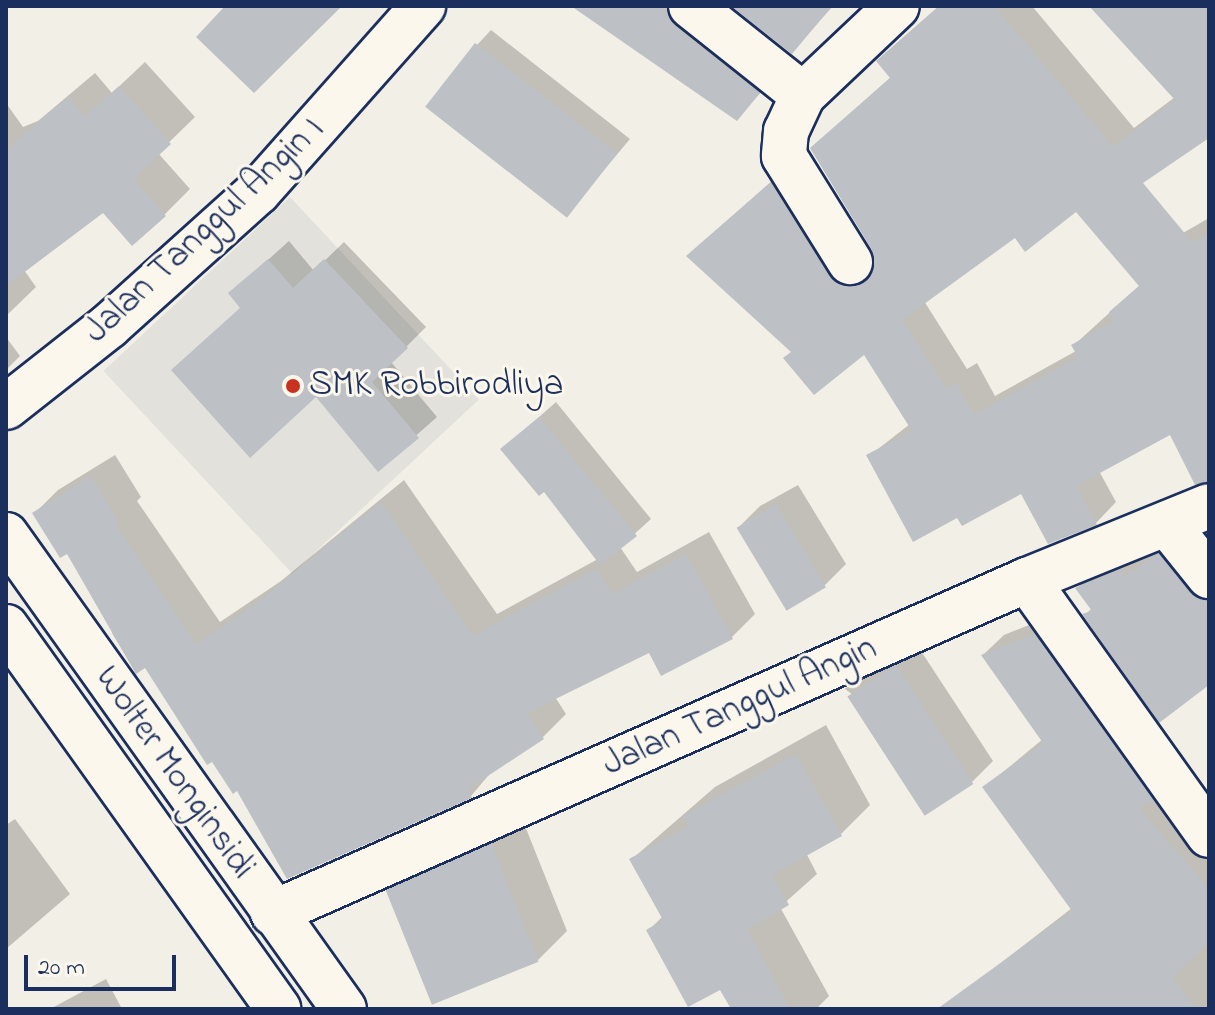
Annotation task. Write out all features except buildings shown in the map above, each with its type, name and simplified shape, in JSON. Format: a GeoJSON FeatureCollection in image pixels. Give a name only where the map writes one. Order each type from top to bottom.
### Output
{"type":"FeatureCollection","features":[{"type":"Feature","properties":{"kind":"street","name":"Jalan Tanggul Angin I"},"geometry":{"type":"LineString","coordinates":[[6,407],[109,326],[258,192],[423,6]]}},
{"type":"Feature","properties":{"kind":"street"},"geometry":{"type":"LineString","coordinates":[[691,6],[803,95]]}},
{"type":"Feature","properties":{"kind":"street"},"geometry":{"type":"LineString","coordinates":[[850,262],[784,156],[786,131],[803,95],[897,6]]}},
{"type":"Feature","properties":{"kind":"street","name":"Jalan Tanggul Angin"},"geometry":{"type":"LineString","coordinates":[[273,913],[1027,580],[1209,506]]}},
{"type":"Feature","properties":{"kind":"street"},"geometry":{"type":"LineString","coordinates":[[1167,524],[1209,576]]}},
{"type":"Feature","properties":{"kind":"street","name":"Wolter Monginsidi"},"geometry":{"type":"LineString","coordinates":[[6,535],[344,1009]]}},
{"type":"Feature","properties":{"kind":"street"},"geometry":{"type":"LineString","coordinates":[[1027,580],[1209,835]]}},
{"type":"Feature","properties":{"kind":"street","name":"Wolter Monginsidi"},"geometry":{"type":"LineString","coordinates":[[6,627],[278,1009]]}},
{"type":"Feature","properties":{"kind":"shaded area","name":"SMK Robbirodliya"},"geometry":{"type":"Polygon","coordinates":[[[290,197],[479,400],[292,573],[104,371],[290,197]]]}},
{"type":"Feature","properties":{"kind":"place","name":"SMK Robbirodliya"},"geometry":{"type":"Point","coordinates":[293,386]}}]}
